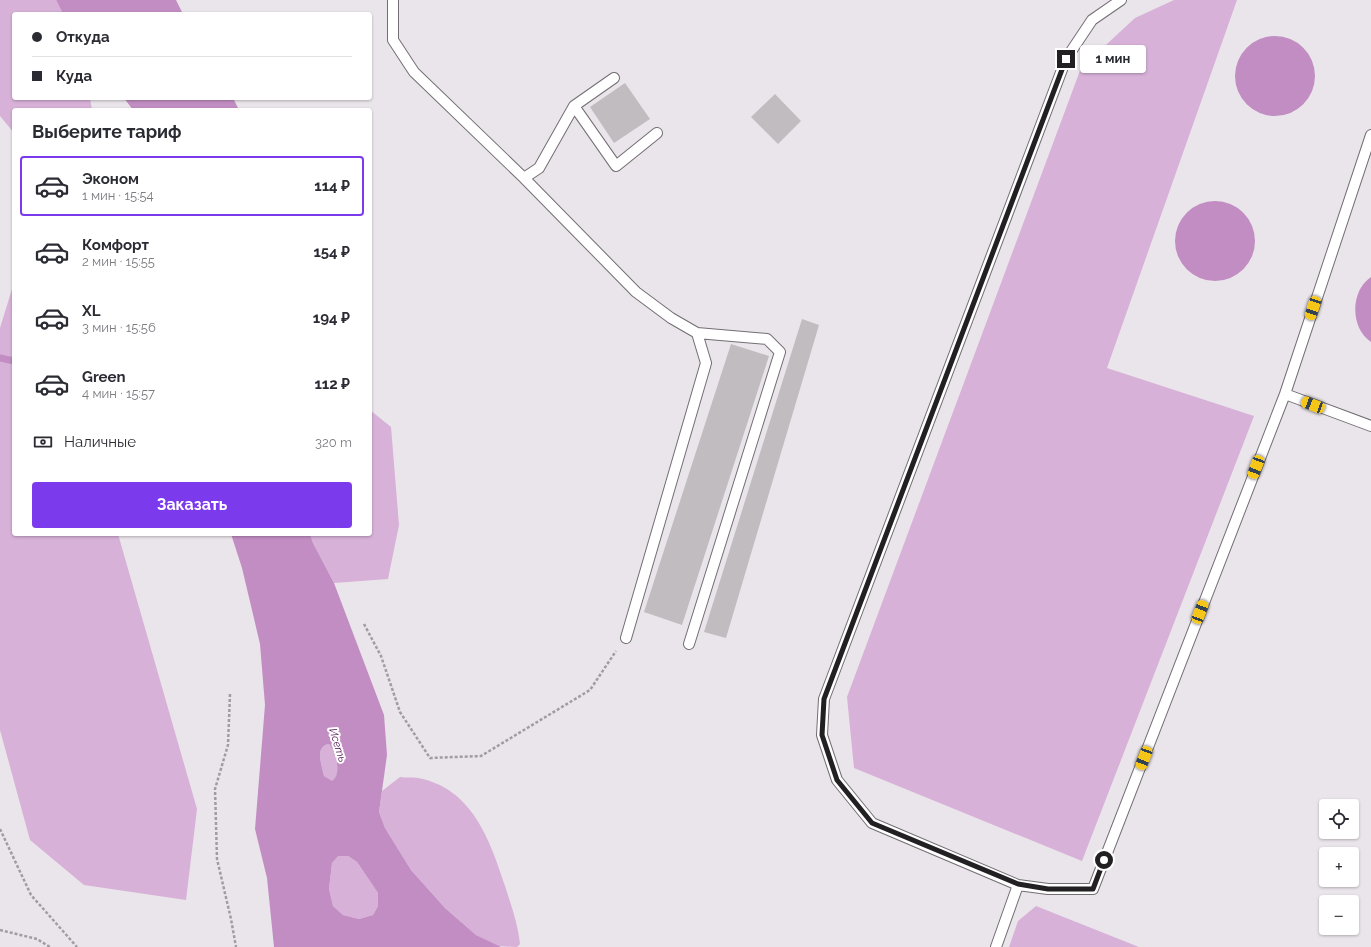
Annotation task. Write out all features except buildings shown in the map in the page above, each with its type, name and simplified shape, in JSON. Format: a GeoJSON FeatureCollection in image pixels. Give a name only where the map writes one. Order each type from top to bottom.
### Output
{"type":"FeatureCollection","features":[{"type":"Feature","properties":{"kind":"lane"},"geometry":{"type":"LineString","coordinates":[[393,0],[393,40],[414,72],[524,178],[636,292],[671,318],[697,333],[767,339],[780,352],[689,644]]}},
{"type":"Feature","properties":{"kind":"lane"},"geometry":{"type":"LineString","coordinates":[[1121,0],[1092,20],[1066,59],[824,699],[822,735],[837,780],[872,823],[1018,884],[1048,889],[1093,889],[1285,394],[1371,135]]}},
{"type":"Feature","properties":{"kind":"lane"},"geometry":{"type":"LineString","coordinates":[[524,178],[539,168],[574,106],[614,78]]}},
{"type":"Feature","properties":{"kind":"lane"},"geometry":{"type":"LineString","coordinates":[[574,106],[616,166],[657,134]]}},
{"type":"Feature","properties":{"kind":"lane"},"geometry":{"type":"LineString","coordinates":[[626,638],[706,363],[697,333]]}},
{"type":"Feature","properties":{"kind":"lane"},"geometry":{"type":"LineString","coordinates":[[1285,394],[1371,426]]}},
{"type":"Feature","properties":{"kind":"lane"},"geometry":{"type":"LineString","coordinates":[[996,947],[1018,884]]}},
{"type":"Feature","properties":{"kind":"path"},"geometry":{"type":"LineString","coordinates":[[364,624],[381,656],[400,712],[430,758],[481,756],[590,690],[626,638]]}},
{"type":"Feature","properties":{"kind":"path"},"geometry":{"type":"LineString","coordinates":[[230,694],[228,745],[214,789],[217,859],[236,947]]}},
{"type":"Feature","properties":{"kind":"path"},"geometry":{"type":"LineString","coordinates":[[0,828],[31,895],[77,947]]}},
{"type":"Feature","properties":{"kind":"path"},"geometry":{"type":"LineString","coordinates":[[0,930],[37,939],[50,947]]}},
{"type":"Feature","properties":{"kind":"shaded area"},"geometry":{"type":"Polygon","coordinates":[[[0,0],[56,0],[62,12],[12,12],[12,100],[90,100],[92,108],[12,108],[12,131],[0,116],[0,0]]]}},
{"type":"Feature","properties":{"kind":"shaded area"},"geometry":{"type":"Polygon","coordinates":[[[1174,0],[1237,0],[1107,368],[1254,416],[1082,861],[854,768],[847,697],[1081,68],[1135,18],[1174,0]]]}},
{"type":"Feature","properties":{"kind":"shaded area"},"geometry":{"type":"Polygon","coordinates":[[[12,289],[12,536],[119,536],[197,809],[186,900],[84,885],[30,840],[0,730],[0,328],[12,289]]]}},
{"type":"Feature","properties":{"kind":"shaded area"},"geometry":{"type":"Polygon","coordinates":[[[372,412],[391,427],[399,525],[388,579],[334,583],[311,536],[372,536],[372,412]]]}},
{"type":"Feature","properties":{"kind":"shaded area"},"geometry":{"type":"Polygon","coordinates":[[[329,744],[334,752],[337,763],[337,774],[332,782],[324,776],[320,757],[322,748],[329,744]]]}},
{"type":"Feature","properties":{"kind":"shaded area"},"geometry":{"type":"Polygon","coordinates":[[[400,777],[418,778],[437,784],[452,793],[465,804],[476,818],[493,851],[510,900],[519,937],[520,944],[517,947],[497,946],[476,935],[445,908],[411,870],[385,828],[379,812],[382,791],[400,777]]]}},
{"type":"Feature","properties":{"kind":"shaded area"},"geometry":{"type":"Polygon","coordinates":[[[338,855],[348,856],[357,862],[378,893],[378,906],[373,915],[359,919],[343,915],[333,906],[329,889],[332,863],[338,855]]]}},
{"type":"Feature","properties":{"kind":"shaded area"},"geometry":{"type":"Polygon","coordinates":[[[1036,906],[1139,947],[1009,947],[1018,921],[1036,906]]]}},
{"type":"Feature","properties":{"kind":"water"},"geometry":{"type":"Polygon","coordinates":[[[56,0],[176,0],[182,12],[62,12],[56,0]]]}},
{"type":"Feature","properties":{"kind":"water"},"geometry":{"type":"Polygon","coordinates":[[[1275,36],[1290,39],[1303,48],[1312,61],[1315,76],[1312,91],[1303,104],[1290,113],[1275,116],[1260,113],[1247,104],[1238,91],[1235,76],[1238,61],[1247,48],[1260,39],[1275,36]]]}},
{"type":"Feature","properties":{"kind":"water"},"geometry":{"type":"Polygon","coordinates":[[[126,100],[234,100],[238,108],[132,108],[126,100]]]}},
{"type":"Feature","properties":{"kind":"water"},"geometry":{"type":"Polygon","coordinates":[[[1215,201],[1230,204],[1243,213],[1252,226],[1255,241],[1252,256],[1243,269],[1230,278],[1215,281],[1200,278],[1187,269],[1178,256],[1175,241],[1178,226],[1187,213],[1200,204],[1215,201]]]}},
{"type":"Feature","properties":{"kind":"water"},"geometry":{"type":"Polygon","coordinates":[[[1371,277],[1371,342],[1364,336],[1359,328],[1355,310],[1359,291],[1364,283],[1371,277]]]}},
{"type":"Feature","properties":{"kind":"water","name":"Исеть"},"geometry":{"type":"Polygon","coordinates":[[[232,536],[311,536],[334,583],[384,715],[387,755],[379,812],[385,828],[411,870],[445,908],[476,935],[501,947],[274,947],[267,878],[255,829],[265,705],[260,644],[242,568],[232,536]],[[329,744],[324,746],[320,752],[320,757],[324,776],[332,781],[337,774],[337,763],[332,748],[329,744]],[[338,856],[332,863],[329,889],[333,906],[343,915],[359,919],[373,915],[378,906],[378,893],[357,862],[348,856],[338,856]]]}},
{"type":"Feature","properties":{"kind":"waterway"},"geometry":{"type":"LineString","coordinates":[[0,358],[12,361]]}},
{"type":"Feature","properties":{"kind":"route"},"geometry":{"type":"LineString","coordinates":[[1066,59],[824,699],[822,735],[837,780],[872,823],[1018,884],[1048,889],[1093,889],[1104,860]]}}]}
